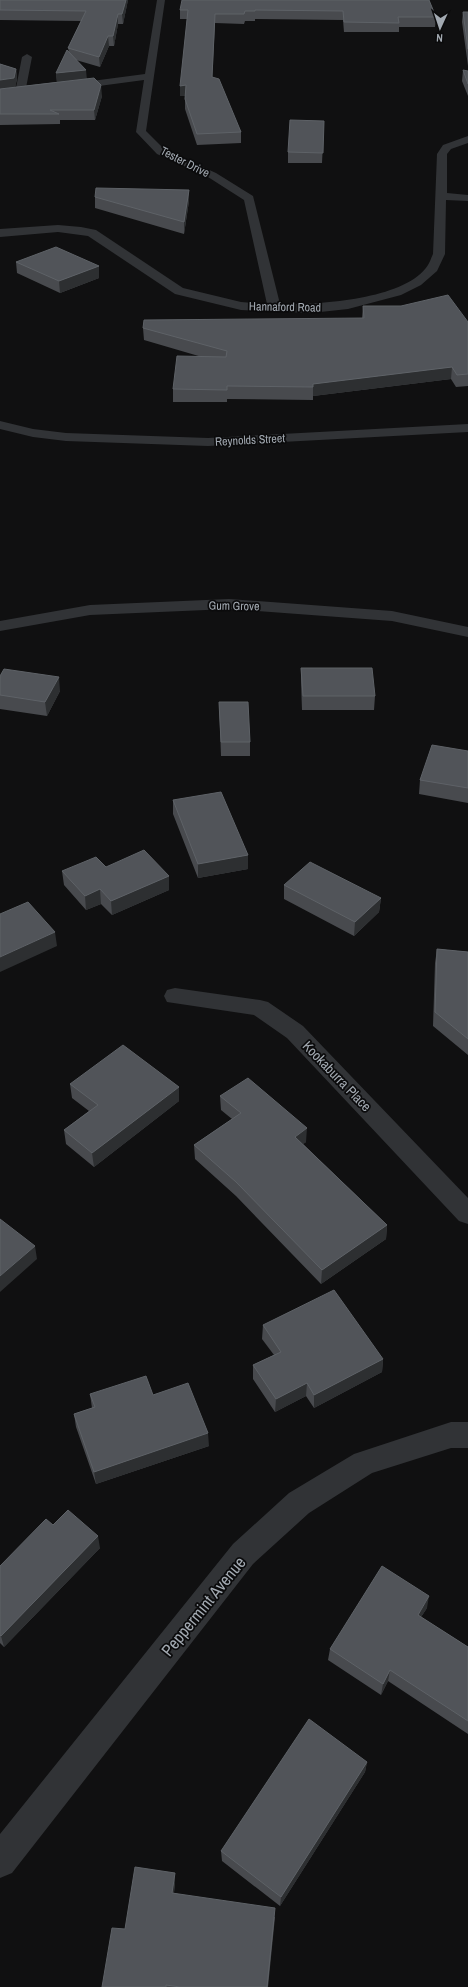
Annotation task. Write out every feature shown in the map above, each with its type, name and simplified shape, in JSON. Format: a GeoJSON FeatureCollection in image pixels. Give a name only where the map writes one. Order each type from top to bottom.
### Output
{"type":"FeatureCollection","features":[{"type":"Feature","properties":{"kind":"street","name":"Tester Drive"},"geometry":{"type":"LineString","coordinates":[[161,0],[141,132],[161,152],[212,175],[249,198],[274,308]]}},
{"type":"Feature","properties":{"kind":"street"},"geometry":{"type":"LineString","coordinates":[[6,94],[23,92],[27,58]]}},
{"type":"Feature","properties":{"kind":"street"},"geometry":{"type":"LineString","coordinates":[[58,88],[149,76]]}},
{"type":"Feature","properties":{"kind":"street","name":"Hannaford Road"},"geometry":{"type":"LineString","coordinates":[[0,233],[58,228],[80,229],[92,233],[179,291],[240,306],[311,309],[343,306],[396,292],[417,282],[433,268],[439,254],[439,213],[442,196],[442,154],[447,147],[468,139]]}},
{"type":"Feature","properties":{"kind":"street"},"geometry":{"type":"LineString","coordinates":[[442,196],[468,198]]}},
{"type":"Feature","properties":{"kind":"street","name":"Reynolds Street"},"geometry":{"type":"LineString","coordinates":[[0,425],[33,433],[66,437],[208,442],[468,428]]}},
{"type":"Feature","properties":{"kind":"street","name":"Gum Grove"},"geometry":{"type":"LineString","coordinates":[[0,626],[90,610],[229,604],[392,616],[468,632]]}},
{"type":"Feature","properties":{"kind":"street","name":"Kookaburra Place"},"geometry":{"type":"LineString","coordinates":[[175,996],[260,1008],[295,1032],[468,1214]]}},
{"type":"Feature","properties":{"kind":"street","name":"Peppermint Avenue"},"geometry":{"type":"LineString","coordinates":[[0,1861],[243,1554],[299,1503],[364,1463],[451,1435],[468,1435]]}},
{"type":"Feature","properties":{"kind":"building"},"geometry":{"type":"Polygon","coordinates":[[[0,0],[126,0],[122,14],[118,14],[113,36],[108,36],[99,57],[68,48],[86,11],[0,10],[0,0]]]}},
{"type":"Feature","properties":{"kind":"building"},"geometry":{"type":"Polygon","coordinates":[[[182,0],[429,0],[436,17],[398,17],[399,23],[344,22],[343,11],[255,10],[245,11],[244,14],[215,14],[212,77],[219,79],[241,132],[197,134],[185,99],[186,85],[180,86],[188,10],[180,10],[182,0]]]}},
{"type":"Feature","properties":{"kind":"building"},"geometry":{"type":"Polygon","coordinates":[[[463,12],[468,12],[468,49],[463,12]]]}},
{"type":"Feature","properties":{"kind":"building"},"geometry":{"type":"Polygon","coordinates":[[[67,50],[86,70],[56,73],[67,50]]]}},
{"type":"Feature","properties":{"kind":"building"},"geometry":{"type":"Polygon","coordinates":[[[0,64],[16,69],[14,78],[0,80],[0,64]]]}},
{"type":"Feature","properties":{"kind":"building"},"geometry":{"type":"Polygon","coordinates":[[[463,70],[468,71],[468,84],[463,70]]]}},
{"type":"Feature","properties":{"kind":"building"},"geometry":{"type":"Polygon","coordinates":[[[94,78],[101,85],[94,110],[50,110],[59,114],[0,114],[0,89],[94,78]]]}},
{"type":"Feature","properties":{"kind":"building"},"geometry":{"type":"Polygon","coordinates":[[[290,120],[324,121],[323,153],[288,152],[290,120]]]}},
{"type":"Feature","properties":{"kind":"building"},"geometry":{"type":"Polygon","coordinates":[[[96,188],[189,190],[184,222],[95,197],[96,188]]]}},
{"type":"Feature","properties":{"kind":"building"},"geometry":{"type":"Polygon","coordinates":[[[56,247],[99,266],[59,281],[16,262],[56,247]]]}},
{"type":"Feature","properties":{"kind":"building"},"geometry":{"type":"Polygon","coordinates":[[[448,295],[468,322],[468,374],[457,375],[452,367],[313,384],[313,387],[227,386],[227,390],[173,389],[177,356],[226,357],[227,351],[143,328],[144,320],[364,318],[363,306],[401,306],[448,295]]]}},
{"type":"Feature","properties":{"kind":"building"},"geometry":{"type":"Polygon","coordinates":[[[301,668],[372,668],[375,696],[303,696],[301,668]]]}},
{"type":"Feature","properties":{"kind":"building"},"geometry":{"type":"Polygon","coordinates":[[[4,669],[59,677],[45,702],[0,695],[0,676],[4,669]]]}},
{"type":"Feature","properties":{"kind":"building"},"geometry":{"type":"Polygon","coordinates":[[[219,702],[248,702],[250,742],[221,742],[219,702]]]}},
{"type":"Feature","properties":{"kind":"building"},"geometry":{"type":"Polygon","coordinates":[[[432,745],[468,751],[468,788],[420,780],[432,745]]]}},
{"type":"Feature","properties":{"kind":"building"},"geometry":{"type":"Polygon","coordinates":[[[221,792],[248,855],[198,864],[173,800],[221,792]]]}},
{"type":"Feature","properties":{"kind":"building"},"geometry":{"type":"Polygon","coordinates":[[[144,850],[169,876],[111,901],[100,889],[85,896],[62,871],[96,857],[106,867],[144,850]]]}},
{"type":"Feature","properties":{"kind":"building"},"geometry":{"type":"Polygon","coordinates":[[[310,862],[381,898],[355,922],[284,885],[310,862]]]}},
{"type":"Feature","properties":{"kind":"building"},"geometry":{"type":"Polygon","coordinates":[[[28,902],[55,932],[0,957],[0,914],[28,902]]]}},
{"type":"Feature","properties":{"kind":"building"},"geometry":{"type":"Polygon","coordinates":[[[437,949],[468,952],[468,1039],[435,1012],[437,949]]]}},
{"type":"Feature","properties":{"kind":"building"},"geometry":{"type":"Polygon","coordinates":[[[123,1045],[179,1087],[92,1153],[64,1130],[98,1105],[70,1084],[123,1045]]]}},
{"type":"Feature","properties":{"kind":"building"},"geometry":{"type":"Polygon","coordinates":[[[248,1078],[307,1128],[295,1137],[387,1225],[322,1270],[236,1182],[194,1145],[241,1113],[220,1096],[248,1078]]]}},
{"type":"Feature","properties":{"kind":"building"},"geometry":{"type":"Polygon","coordinates":[[[0,1219],[35,1246],[0,1276],[0,1219]]]}},
{"type":"Feature","properties":{"kind":"building"},"geometry":{"type":"Polygon","coordinates":[[[334,1290],[383,1359],[314,1395],[307,1383],[276,1399],[253,1365],[281,1352],[263,1325],[334,1290]]]}},
{"type":"Feature","properties":{"kind":"building"},"geometry":{"type":"Polygon","coordinates":[[[146,1376],[153,1395],[188,1383],[208,1433],[94,1472],[74,1414],[95,1407],[90,1394],[146,1376]]]}},
{"type":"Feature","properties":{"kind":"building"},"geometry":{"type":"Polygon","coordinates":[[[68,1510],[98,1536],[1,1636],[0,1566],[46,1519],[53,1525],[68,1510]]]}},
{"type":"Feature","properties":{"kind":"building"},"geometry":{"type":"Polygon","coordinates":[[[382,1566],[429,1596],[418,1615],[468,1647],[468,1721],[390,1670],[383,1684],[330,1649],[382,1566]]]}},
{"type":"Feature","properties":{"kind":"building"},"geometry":{"type":"Polygon","coordinates":[[[309,1719],[367,1762],[281,1897],[221,1851],[309,1719]]]}},
{"type":"Feature","properties":{"kind":"building"},"geometry":{"type":"Polygon","coordinates":[[[135,1867],[175,1873],[172,1893],[275,1908],[267,1987],[180,1987],[166,1985],[166,1987],[102,1987],[112,1928],[125,1929],[135,1867]]]}}]}
